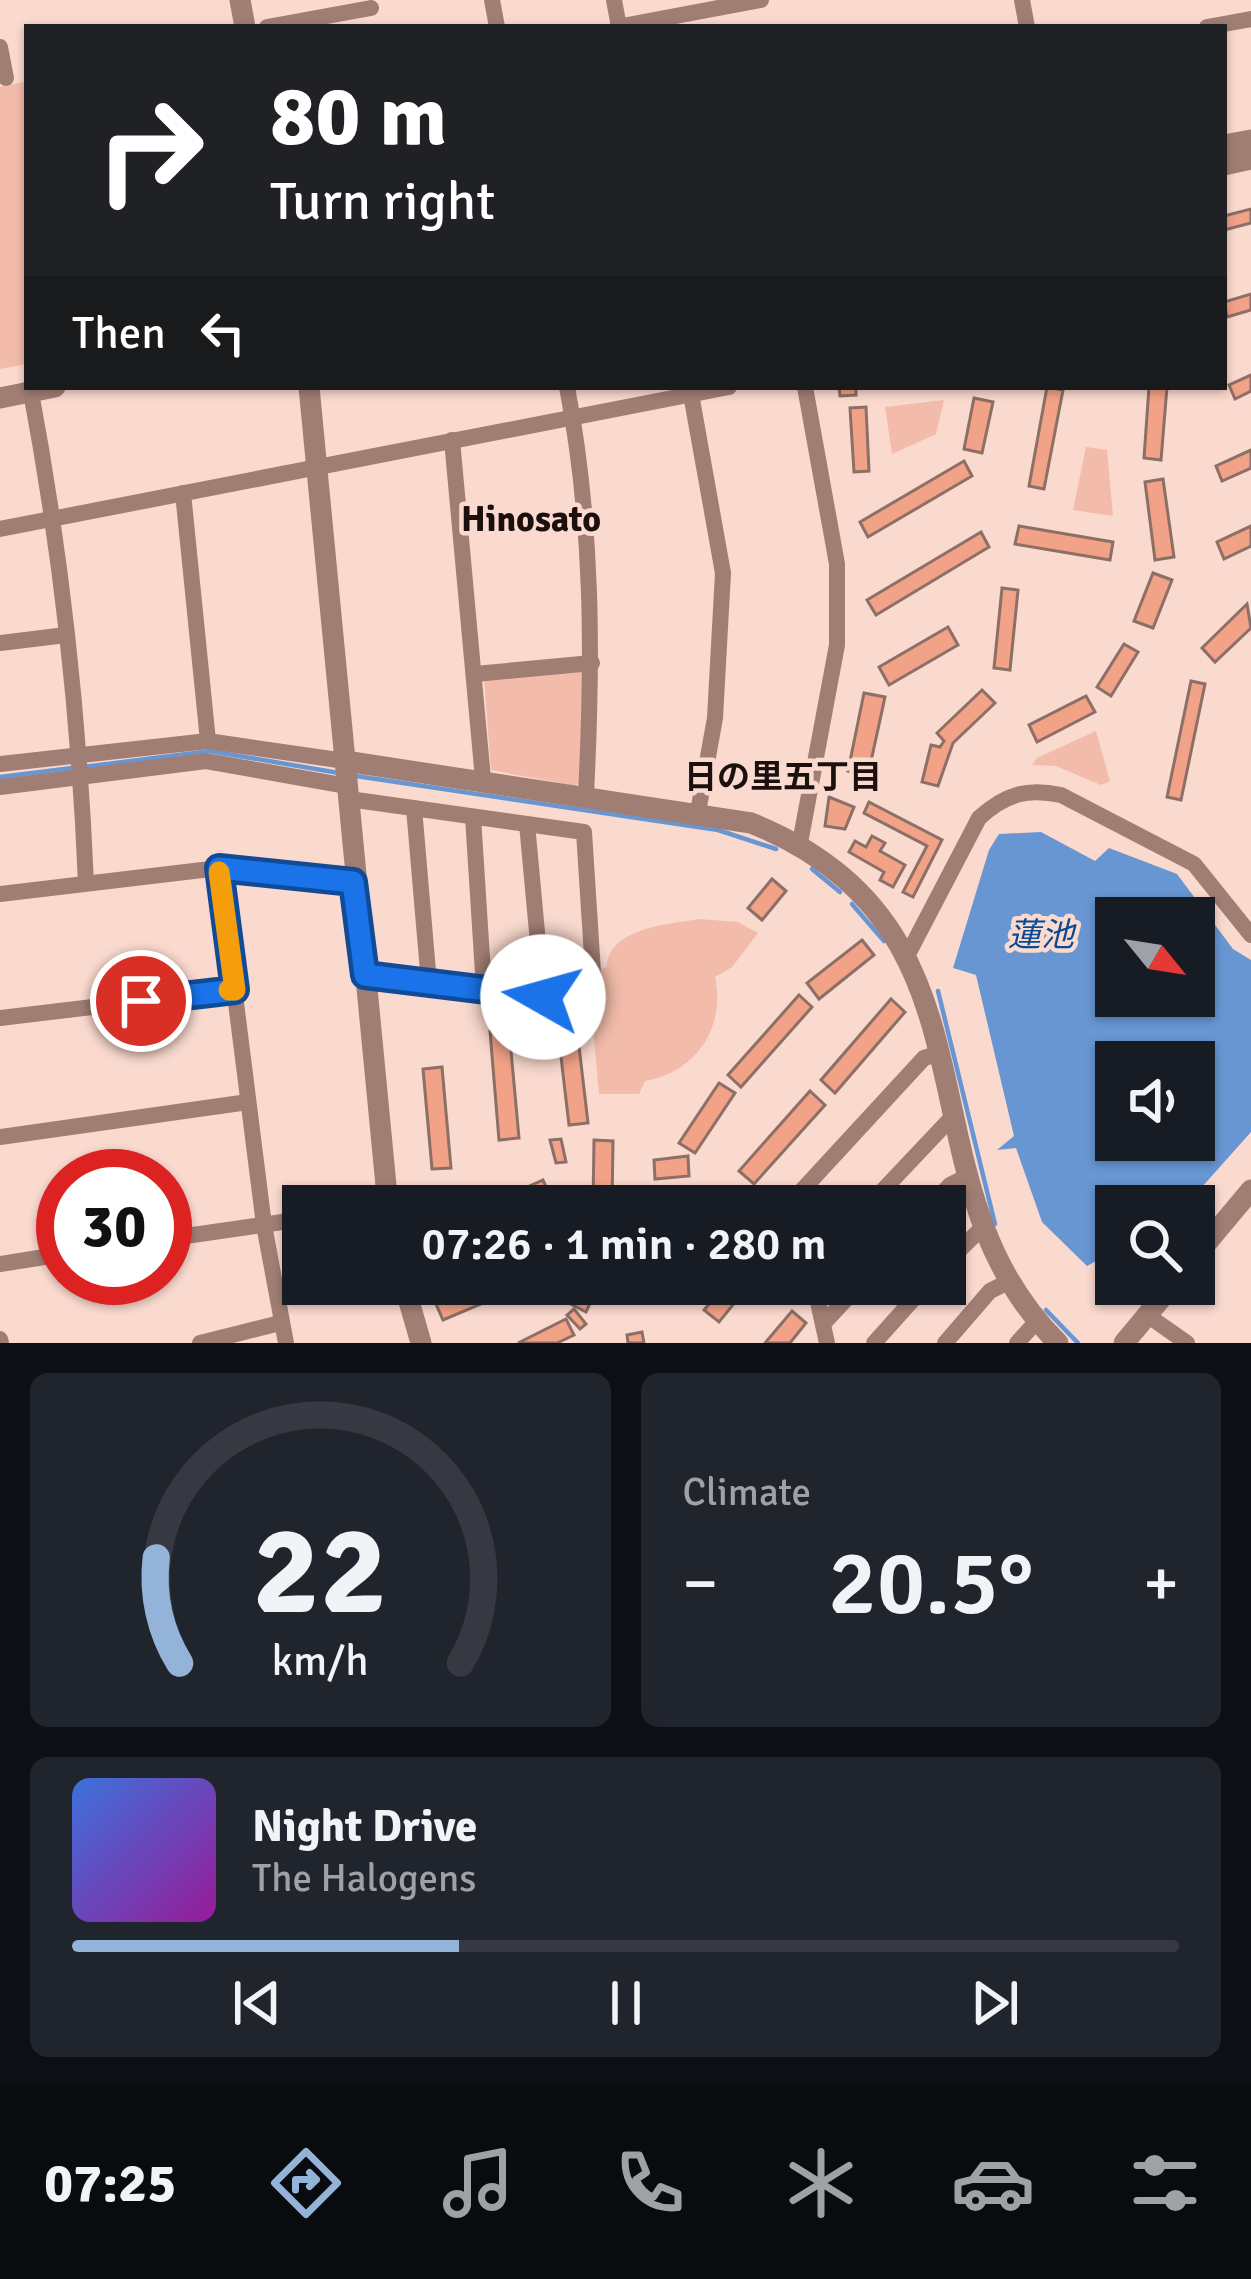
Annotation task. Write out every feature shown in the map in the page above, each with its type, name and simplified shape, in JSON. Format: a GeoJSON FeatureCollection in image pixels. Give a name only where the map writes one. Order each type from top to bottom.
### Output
{"type":"FeatureCollection","features":[{"type":"Feature","properties":{"kind":"street"},"geometry":{"type":"LineString","coordinates":[[632,24],[761,0]]}},
{"type":"Feature","properties":{"kind":"street"},"geometry":{"type":"LineString","coordinates":[[280,24],[370,4]]}},
{"type":"Feature","properties":{"kind":"street"},"geometry":{"type":"LineString","coordinates":[[0,46],[3,78]]}},
{"type":"Feature","properties":{"kind":"street"},"geometry":{"type":"LineString","coordinates":[[30,390],[55,518],[82,776],[86,883]]}},
{"type":"Feature","properties":{"kind":"street"},"geometry":{"type":"LineString","coordinates":[[309,390],[353,882],[386,1185]]}},
{"type":"Feature","properties":{"kind":"street"},"geometry":{"type":"LineString","coordinates":[[568,390],[590,543],[592,663],[586,794]]}},
{"type":"Feature","properties":{"kind":"street"},"geometry":{"type":"LineString","coordinates":[[0,530],[713,390]]}},
{"type":"Feature","properties":{"kind":"street"},"geometry":{"type":"LineString","coordinates":[[800,843],[837,625],[837,564],[806,390]]}},
{"type":"Feature","properties":{"kind":"street"},"geometry":{"type":"LineString","coordinates":[[692,394],[723,574],[715,718],[698,812]]}},
{"type":"Feature","properties":{"kind":"street"},"geometry":{"type":"LineString","coordinates":[[452,440],[483,779]]}},
{"type":"Feature","properties":{"kind":"street"},"geometry":{"type":"LineString","coordinates":[[183,494],[208,741]]}},
{"type":"Feature","properties":{"kind":"street"},"geometry":{"type":"LineString","coordinates":[[0,643],[66,635]]}},
{"type":"Feature","properties":{"kind":"street"},"geometry":{"type":"LineString","coordinates":[[475,674],[592,663]]}},
{"type":"Feature","properties":{"kind":"street"},"geometry":{"type":"LineString","coordinates":[[0,764],[208,741],[698,812],[751,823],[800,843],[838,869],[884,917],[908,956],[940,1053],[982,1228],[1008,1282],[1036,1322],[1058,1343]]}},
{"type":"Feature","properties":{"kind":"street"},"geometry":{"type":"LineString","coordinates":[[0,787],[206,761],[414,808],[584,832],[596,1003],[365,975]]}},
{"type":"Feature","properties":{"kind":"street"},"geometry":{"type":"LineString","coordinates":[[908,956],[980,818],[997,801],[1040,790],[1061,795],[1194,864],[1251,935]]}},
{"type":"Feature","properties":{"kind":"street"},"geometry":{"type":"LineString","coordinates":[[414,808],[429,983]]}},
{"type":"Feature","properties":{"kind":"street"},"geometry":{"type":"LineString","coordinates":[[473,817],[484,989]]}},
{"type":"Feature","properties":{"kind":"street"},"geometry":{"type":"LineString","coordinates":[[527,824],[543,997]]}},
{"type":"Feature","properties":{"kind":"street"},"geometry":{"type":"LineString","coordinates":[[0,894],[219,868],[353,882]]}},
{"type":"Feature","properties":{"kind":"street"},"geometry":{"type":"LineString","coordinates":[[219,868],[264,1225],[286,1343]]}},
{"type":"Feature","properties":{"kind":"street"},"geometry":{"type":"LineString","coordinates":[[0,1018],[235,990]]}},
{"type":"Feature","properties":{"kind":"street"},"geometry":{"type":"LineString","coordinates":[[807,1185],[924,1058],[940,1053]]}},
{"type":"Feature","properties":{"kind":"street"},"geometry":{"type":"LineString","coordinates":[[0,1137],[248,1102]]}},
{"type":"Feature","properties":{"kind":"street"},"geometry":{"type":"LineString","coordinates":[[888,1185],[955,1114]]}},
{"type":"Feature","properties":{"kind":"street"},"geometry":{"type":"LineString","coordinates":[[950,1185],[968,1175]]}},
{"type":"Feature","properties":{"kind":"street"},"geometry":{"type":"LineString","coordinates":[[1215,1233],[1251,1190]]}},
{"type":"Feature","properties":{"kind":"street"},"geometry":{"type":"LineString","coordinates":[[192,1235],[282,1222]]}},
{"type":"Feature","properties":{"kind":"street"},"geometry":{"type":"LineString","coordinates":[[966,1244],[982,1228]]}},
{"type":"Feature","properties":{"kind":"street"},"geometry":{"type":"LineString","coordinates":[[0,1264],[36,1258]]}},
{"type":"Feature","properties":{"kind":"street"},"geometry":{"type":"LineString","coordinates":[[945,1343],[990,1291],[1008,1282]]}},
{"type":"Feature","properties":{"kind":"street"},"geometry":{"type":"LineString","coordinates":[[410,1305],[421,1343]]}},
{"type":"Feature","properties":{"kind":"street"},"geometry":{"type":"LineString","coordinates":[[825,1334],[845,1305]]}},
{"type":"Feature","properties":{"kind":"street"},"geometry":{"type":"LineString","coordinates":[[874,1343],[908,1305]]}},
{"type":"Feature","properties":{"kind":"street"},"geometry":{"type":"LineString","coordinates":[[1124,1343],[1155,1305]]}},
{"type":"Feature","properties":{"kind":"street"},"geometry":{"type":"LineString","coordinates":[[1147,1315],[1186,1343]]}},
{"type":"Feature","properties":{"kind":"street"},"geometry":{"type":"LineString","coordinates":[[1018,1343],[1036,1322]]}},
{"type":"Feature","properties":{"kind":"street"},"geometry":{"type":"LineString","coordinates":[[200,1343],[280,1323]]}},
{"type":"Feature","properties":{"kind":"shaded area"},"geometry":{"type":"Polygon","coordinates":[[[24,82],[24,365],[0,369],[0,87],[24,82]]]}},
{"type":"Feature","properties":{"kind":"shaded area"},"geometry":{"type":"Polygon","coordinates":[[[944,400],[936,434],[892,454],[885,407],[944,400]]]}},
{"type":"Feature","properties":{"kind":"shaded area"},"geometry":{"type":"Polygon","coordinates":[[[1086,447],[1107,450],[1113,516],[1073,510],[1086,447]]]}},
{"type":"Feature","properties":{"kind":"shaded area"},"geometry":{"type":"Polygon","coordinates":[[[578,668],[585,673],[582,780],[576,786],[491,770],[484,678],[578,668]]]}},
{"type":"Feature","properties":{"kind":"shaded area"},"geometry":{"type":"Polygon","coordinates":[[[1096,731],[1110,781],[1101,785],[1056,766],[1032,765],[1037,758],[1096,731]]]}},
{"type":"Feature","properties":{"kind":"shaded area"},"geometry":{"type":"Polygon","coordinates":[[[699,919],[738,922],[758,933],[732,967],[715,977],[716,1014],[703,1045],[679,1068],[645,1081],[639,1094],[599,1094],[592,1017],[603,1008],[600,969],[607,967],[610,954],[629,936],[699,919]]]}},
{"type":"Feature","properties":{"kind":"water","name":"蓮池"},"geometry":{"type":"Polygon","coordinates":[[[1041,832],[1095,861],[1109,848],[1177,874],[1194,897],[1095,897],[1095,1017],[1215,1017],[1215,925],[1233,949],[1251,960],[1251,1132],[1204,1185],[1095,1185],[1095,1262],[1087,1266],[1042,1222],[1016,1148],[997,1150],[1014,1136],[976,975],[953,968],[989,850],[999,834],[1041,832]]]}},
{"type":"Feature","properties":{"kind":"building"},"geometry":{"type":"Polygon","coordinates":[[[1251,209],[1251,223],[1227,229],[1227,215],[1251,209]]]}},
{"type":"Feature","properties":{"kind":"building"},"geometry":{"type":"Polygon","coordinates":[[[1251,294],[1251,310],[1227,317],[1227,301],[1251,294]]]}},
{"type":"Feature","properties":{"kind":"building"},"geometry":{"type":"Polygon","coordinates":[[[1251,375],[1251,391],[1235,399],[1229,385],[1251,375]]]}},
{"type":"Feature","properties":{"kind":"building"},"geometry":{"type":"Polygon","coordinates":[[[1046,390],[1063,390],[1044,489],[1029,486],[1046,390]]]}},
{"type":"Feature","properties":{"kind":"building"},"geometry":{"type":"Polygon","coordinates":[[[1149,390],[1167,390],[1161,460],[1144,458],[1149,390]]]}},
{"type":"Feature","properties":{"kind":"building"},"geometry":{"type":"Polygon","coordinates":[[[974,398],[993,402],[982,453],[964,449],[974,398]]]}},
{"type":"Feature","properties":{"kind":"building"},"geometry":{"type":"Polygon","coordinates":[[[866,407],[869,471],[854,472],[850,408],[866,407]]]}},
{"type":"Feature","properties":{"kind":"building"},"geometry":{"type":"Polygon","coordinates":[[[1251,450],[1251,468],[1222,481],[1216,466],[1251,450]]]}},
{"type":"Feature","properties":{"kind":"building"},"geometry":{"type":"Polygon","coordinates":[[[964,461],[972,476],[868,537],[860,522],[964,461]]]}},
{"type":"Feature","properties":{"kind":"building"},"geometry":{"type":"Polygon","coordinates":[[[1163,479],[1174,557],[1155,560],[1145,482],[1163,479]]]}},
{"type":"Feature","properties":{"kind":"building"},"geometry":{"type":"Polygon","coordinates":[[[1019,526],[1113,542],[1110,560],[1015,544],[1019,526]]]}},
{"type":"Feature","properties":{"kind":"building"},"geometry":{"type":"Polygon","coordinates":[[[1251,526],[1251,546],[1224,559],[1217,542],[1251,526]]]}},
{"type":"Feature","properties":{"kind":"building"},"geometry":{"type":"Polygon","coordinates":[[[981,532],[989,547],[876,615],[867,600],[981,532]]]}},
{"type":"Feature","properties":{"kind":"building"},"geometry":{"type":"Polygon","coordinates":[[[1153,573],[1172,580],[1153,628],[1134,621],[1153,573]]]}},
{"type":"Feature","properties":{"kind":"building"},"geometry":{"type":"Polygon","coordinates":[[[1002,588],[1018,590],[1010,670],[994,668],[1002,588]]]}},
{"type":"Feature","properties":{"kind":"building"},"geometry":{"type":"Polygon","coordinates":[[[1247,604],[1251,628],[1215,662],[1202,648],[1247,604]]]}},
{"type":"Feature","properties":{"kind":"building"},"geometry":{"type":"Polygon","coordinates":[[[948,627],[958,645],[889,685],[879,667],[948,627]]]}},
{"type":"Feature","properties":{"kind":"building"},"geometry":{"type":"Polygon","coordinates":[[[1124,644],[1138,652],[1111,696],[1097,687],[1124,644]]]}},
{"type":"Feature","properties":{"kind":"building"},"geometry":{"type":"Polygon","coordinates":[[[1191,681],[1205,684],[1181,800],[1167,797],[1191,681]]]}},
{"type":"Feature","properties":{"kind":"building"},"geometry":{"type":"Polygon","coordinates":[[[982,690],[995,703],[953,743],[938,786],[922,782],[931,745],[940,747],[944,741],[937,733],[982,690]]]}},
{"type":"Feature","properties":{"kind":"building"},"geometry":{"type":"Polygon","coordinates":[[[864,693],[885,697],[868,775],[848,771],[864,693]]]}},
{"type":"Feature","properties":{"kind":"building"},"geometry":{"type":"Polygon","coordinates":[[[1086,696],[1095,712],[1037,742],[1029,725],[1086,696]]]}},
{"type":"Feature","properties":{"kind":"building"},"geometry":{"type":"Polygon","coordinates":[[[829,797],[854,807],[845,829],[825,826],[829,797]]]}},
{"type":"Feature","properties":{"kind":"building"},"geometry":{"type":"Polygon","coordinates":[[[869,802],[942,840],[913,897],[903,892],[927,846],[864,813],[869,802]]]}},
{"type":"Feature","properties":{"kind":"building"},"geometry":{"type":"Polygon","coordinates":[[[872,836],[885,843],[880,851],[905,865],[893,887],[880,880],[884,872],[849,852],[855,841],[866,847],[872,836]]]}},
{"type":"Feature","properties":{"kind":"building"},"geometry":{"type":"Polygon","coordinates":[[[772,879],[786,891],[762,920],[748,908],[772,879]]]}},
{"type":"Feature","properties":{"kind":"building"},"geometry":{"type":"Polygon","coordinates":[[[862,940],[874,955],[819,999],[807,983],[862,940]]]}},
{"type":"Feature","properties":{"kind":"building"},"geometry":{"type":"Polygon","coordinates":[[[799,995],[812,1007],[741,1087],[728,1075],[799,995]]]}},
{"type":"Feature","properties":{"kind":"building"},"geometry":{"type":"Polygon","coordinates":[[[891,999],[905,1012],[835,1093],[821,1080],[891,999]]]}},
{"type":"Feature","properties":{"kind":"building"},"geometry":{"type":"Polygon","coordinates":[[[576,1021],[588,1123],[569,1125],[557,1023],[576,1021]]]}},
{"type":"Feature","properties":{"kind":"building"},"geometry":{"type":"Polygon","coordinates":[[[509,1029],[519,1138],[499,1140],[490,1031],[509,1029]]]}},
{"type":"Feature","properties":{"kind":"building"},"geometry":{"type":"Polygon","coordinates":[[[442,1067],[451,1168],[432,1169],[423,1069],[442,1067]]]}},
{"type":"Feature","properties":{"kind":"building"},"geometry":{"type":"Polygon","coordinates":[[[719,1083],[735,1093],[695,1153],[679,1143],[719,1083]]]}},
{"type":"Feature","properties":{"kind":"building"},"geometry":{"type":"Polygon","coordinates":[[[810,1091],[825,1105],[754,1184],[739,1171],[810,1091]]]}},
{"type":"Feature","properties":{"kind":"building"},"geometry":{"type":"Polygon","coordinates":[[[561,1139],[566,1162],[556,1163],[550,1140],[561,1139]]]}},
{"type":"Feature","properties":{"kind":"building"},"geometry":{"type":"Polygon","coordinates":[[[594,1140],[613,1141],[612,1185],[593,1185],[594,1140]]]}},
{"type":"Feature","properties":{"kind":"building"},"geometry":{"type":"Polygon","coordinates":[[[688,1156],[689,1176],[655,1179],[654,1160],[688,1156]]]}},
{"type":"Feature","properties":{"kind":"building"},"geometry":{"type":"Polygon","coordinates":[[[436,1305],[478,1305],[443,1320],[436,1305]]]}},
{"type":"Feature","properties":{"kind":"building"},"geometry":{"type":"Polygon","coordinates":[[[708,1305],[733,1305],[719,1322],[704,1310],[708,1305]]]}},
{"type":"Feature","properties":{"kind":"building"},"geometry":{"type":"Polygon","coordinates":[[[574,1309],[586,1324],[580,1329],[567,1315],[574,1309]]]}},
{"type":"Feature","properties":{"kind":"building"},"geometry":{"type":"Polygon","coordinates":[[[792,1311],[806,1323],[790,1343],[765,1343],[792,1311]]]}},
{"type":"Feature","properties":{"kind":"building"},"geometry":{"type":"Polygon","coordinates":[[[566,1319],[574,1335],[557,1343],[518,1343],[566,1319]]]}},
{"type":"Feature","properties":{"kind":"building"},"geometry":{"type":"Polygon","coordinates":[[[642,1332],[644,1343],[628,1343],[627,1335],[642,1332]]]}},
{"type":"Feature","properties":{"kind":"waterway"},"geometry":{"type":"LineString","coordinates":[[83,767],[210,751],[339,773]]}},
{"type":"Feature","properties":{"kind":"waterway"},"geometry":{"type":"LineString","coordinates":[[0,777],[72,768]]}},
{"type":"Feature","properties":{"kind":"waterway"},"geometry":{"type":"LineString","coordinates":[[356,776],[718,830],[776,849]]}},
{"type":"Feature","properties":{"kind":"waterway"},"geometry":{"type":"LineString","coordinates":[[812,869],[840,892]]}},
{"type":"Feature","properties":{"kind":"waterway"},"geometry":{"type":"LineString","coordinates":[[852,904],[884,941]]}},
{"type":"Feature","properties":{"kind":"waterway"},"geometry":{"type":"LineString","coordinates":[[938,991],[995,1224]]}},
{"type":"Feature","properties":{"kind":"waterway"},"geometry":{"type":"LineString","coordinates":[[1046,1310],[1078,1343]]}},
{"type":"Feature","properties":{"kind":"slow traffic"},"geometry":{"type":"LineString","coordinates":[[219,872],[235,990],[229,990]]}},
{"type":"Feature","properties":{"kind":"district","name":"Hinosato"},"geometry":{"type":"Point","coordinates":[531,518]}},
{"type":"Feature","properties":{"kind":"district","name":"日の里五丁目"},"geometry":{"type":"Point","coordinates":[783,776]}},
{"type":"Feature","properties":{"kind":"route"},"geometry":{"type":"LineString","coordinates":[[141,1001],[235,990],[219,868],[353,882],[365,975],[543,997]]}}]}
